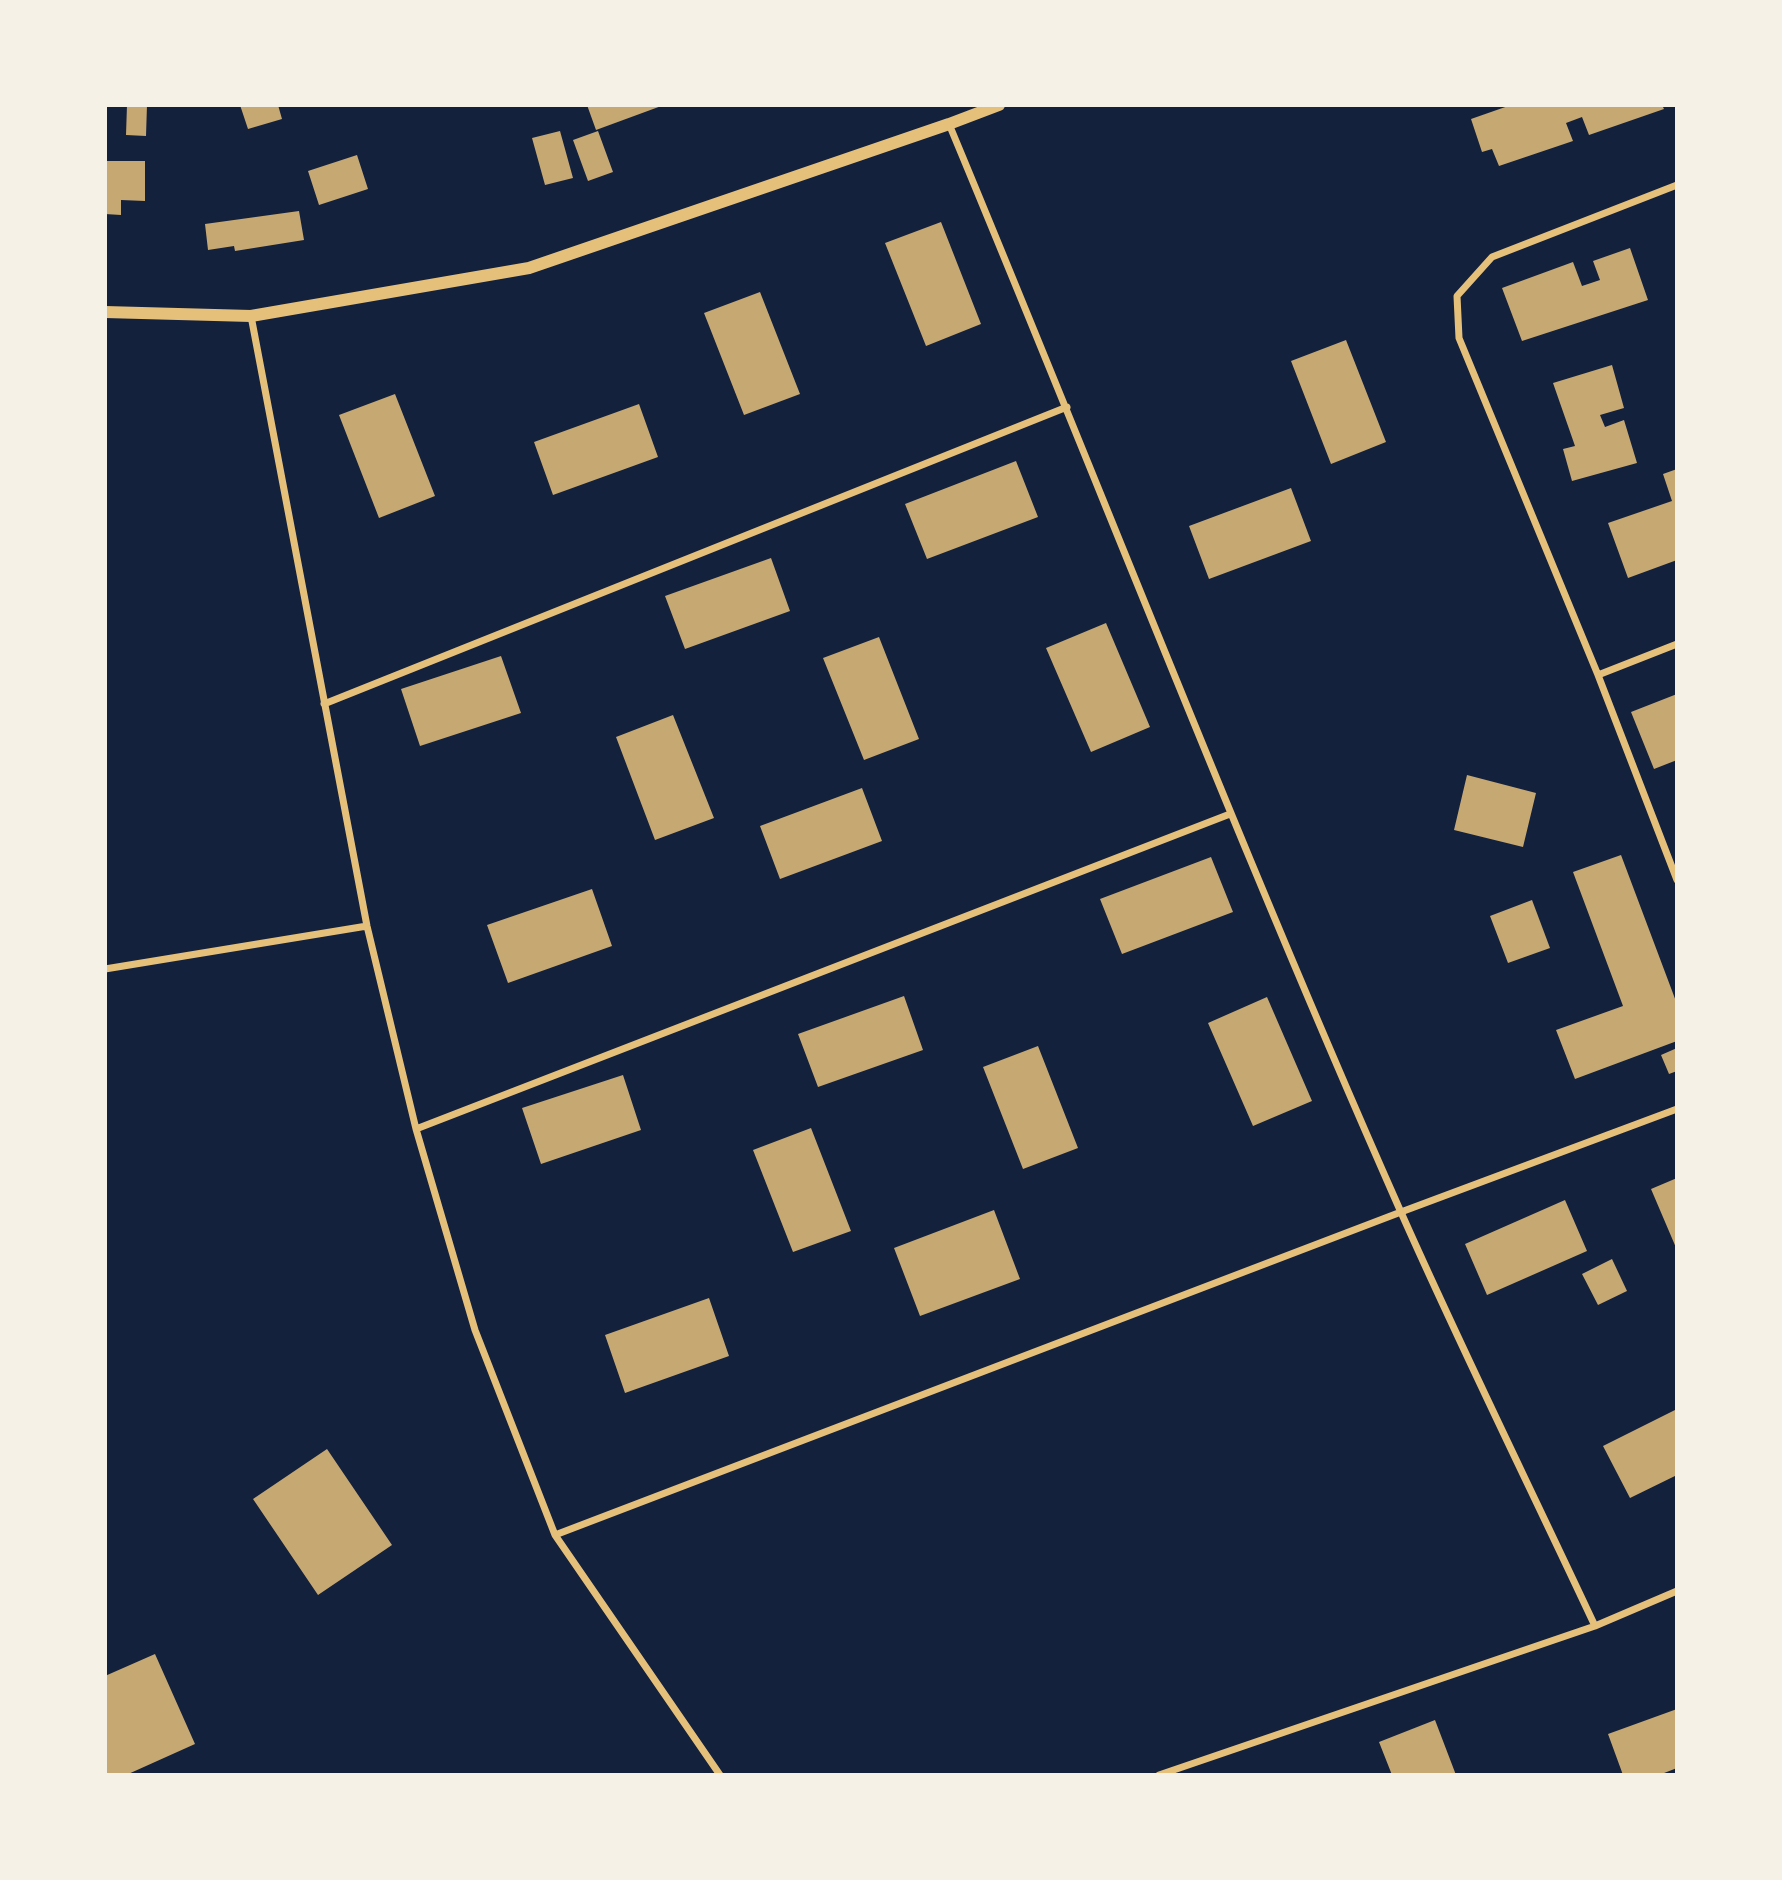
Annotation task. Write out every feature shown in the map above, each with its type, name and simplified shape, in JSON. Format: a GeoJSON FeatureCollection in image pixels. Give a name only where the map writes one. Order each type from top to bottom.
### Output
{"type":"FeatureCollection","features":[{"type":"Feature","properties":{"kind":"street"},"geometry":{"type":"LineString","coordinates":[[105,312],[251,316],[529,268],[999,105]]}},
{"type":"Feature","properties":{"kind":"street"},"geometry":{"type":"LineString","coordinates":[[949,124],[1067,407],[1230,814],[1401,1212],[1595,1626]]}},
{"type":"Feature","properties":{"kind":"street"},"geometry":{"type":"LineString","coordinates":[[1677,186],[1492,257],[1457,296],[1459,338],[1598,675],[1677,880]]}},
{"type":"Feature","properties":{"kind":"street"},"geometry":{"type":"LineString","coordinates":[[251,316],[367,926],[416,1129],[475,1330],[555,1535],[720,1775]]}},
{"type":"Feature","properties":{"kind":"street"},"geometry":{"type":"LineString","coordinates":[[324,704],[1067,407]]}},
{"type":"Feature","properties":{"kind":"street"},"geometry":{"type":"LineString","coordinates":[[1598,675],[1677,644]]}},
{"type":"Feature","properties":{"kind":"street"},"geometry":{"type":"LineString","coordinates":[[416,1129],[1230,814]]}},
{"type":"Feature","properties":{"kind":"street"},"geometry":{"type":"LineString","coordinates":[[105,969],[367,926]]}},
{"type":"Feature","properties":{"kind":"street"},"geometry":{"type":"LineString","coordinates":[[555,1535],[1677,1109]]}},
{"type":"Feature","properties":{"kind":"street"},"geometry":{"type":"LineString","coordinates":[[1159,1775],[1595,1626],[1677,1591]]}},
{"type":"Feature","properties":{"kind":"building"},"geometry":{"type":"Polygon","coordinates":[[[127,105],[147,105],[146,136],[126,135],[127,105]]]}},
{"type":"Feature","properties":{"kind":"building"},"geometry":{"type":"Polygon","coordinates":[[[240,105],[278,105],[282,119],[248,129],[240,105]]]}},
{"type":"Feature","properties":{"kind":"building"},"geometry":{"type":"Polygon","coordinates":[[[587,105],[664,105],[596,130],[587,105]]]}},
{"type":"Feature","properties":{"kind":"building"},"geometry":{"type":"Polygon","coordinates":[[[1511,105],[1662,105],[1664,109],[1589,135],[1582,117],[1566,123],[1573,141],[1499,166],[1492,149],[1482,152],[1471,119],[1511,105]]]}},
{"type":"Feature","properties":{"kind":"building"},"geometry":{"type":"Polygon","coordinates":[[[560,131],[573,178],[545,185],[532,138],[560,131]]]}},
{"type":"Feature","properties":{"kind":"building"},"geometry":{"type":"Polygon","coordinates":[[[598,131],[613,172],[588,181],[573,140],[598,131]]]}},
{"type":"Feature","properties":{"kind":"building"},"geometry":{"type":"Polygon","coordinates":[[[357,155],[368,189],[319,205],[308,171],[357,155]]]}},
{"type":"Feature","properties":{"kind":"building"},"geometry":{"type":"Polygon","coordinates":[[[105,161],[145,161],[145,201],[121,200],[121,215],[105,214],[105,161]]]}},
{"type":"Feature","properties":{"kind":"building"},"geometry":{"type":"Polygon","coordinates":[[[299,211],[304,240],[235,251],[234,246],[208,250],[205,224],[299,211]]]}},
{"type":"Feature","properties":{"kind":"building"},"geometry":{"type":"Polygon","coordinates":[[[941,222],[981,324],[926,346],[885,243],[941,222]]]}},
{"type":"Feature","properties":{"kind":"building"},"geometry":{"type":"Polygon","coordinates":[[[1630,248],[1648,300],[1522,341],[1502,288],[1573,262],[1582,286],[1600,280],[1593,261],[1630,248]]]}},
{"type":"Feature","properties":{"kind":"building"},"geometry":{"type":"Polygon","coordinates":[[[760,292],[800,394],[744,415],[704,313],[760,292]]]}},
{"type":"Feature","properties":{"kind":"building"},"geometry":{"type":"Polygon","coordinates":[[[1346,340],[1386,442],[1331,464],[1291,361],[1346,340]]]}},
{"type":"Feature","properties":{"kind":"building"},"geometry":{"type":"Polygon","coordinates":[[[1612,365],[1624,408],[1600,415],[1605,427],[1624,420],[1637,463],[1572,481],[1563,449],[1575,446],[1553,383],[1612,365]]]}},
{"type":"Feature","properties":{"kind":"building"},"geometry":{"type":"Polygon","coordinates":[[[395,394],[435,496],[379,518],[339,415],[395,394]]]}},
{"type":"Feature","properties":{"kind":"building"},"geometry":{"type":"Polygon","coordinates":[[[639,404],[658,457],[553,495],[534,442],[639,404]]]}},
{"type":"Feature","properties":{"kind":"building"},"geometry":{"type":"Polygon","coordinates":[[[1016,461],[1038,517],[927,559],[905,504],[1016,461]]]}},
{"type":"Feature","properties":{"kind":"building"},"geometry":{"type":"Polygon","coordinates":[[[1677,469],[1677,560],[1628,578],[1608,523],[1672,501],[1663,474],[1677,469]]]}},
{"type":"Feature","properties":{"kind":"building"},"geometry":{"type":"Polygon","coordinates":[[[1291,488],[1311,541],[1209,579],[1189,526],[1291,488]]]}},
{"type":"Feature","properties":{"kind":"building"},"geometry":{"type":"Polygon","coordinates":[[[771,558],[790,611],[685,649],[665,596],[771,558]]]}},
{"type":"Feature","properties":{"kind":"building"},"geometry":{"type":"Polygon","coordinates":[[[1106,623],[1150,727],[1091,752],[1046,648],[1106,623]]]}},
{"type":"Feature","properties":{"kind":"building"},"geometry":{"type":"Polygon","coordinates":[[[879,637],[919,739],[864,760],[823,658],[879,637]]]}},
{"type":"Feature","properties":{"kind":"building"},"geometry":{"type":"Polygon","coordinates":[[[501,656],[521,713],[420,746],[401,689],[501,656]]]}},
{"type":"Feature","properties":{"kind":"building"},"geometry":{"type":"Polygon","coordinates":[[[1677,694],[1677,760],[1654,769],[1631,712],[1677,694]]]}},
{"type":"Feature","properties":{"kind":"building"},"geometry":{"type":"Polygon","coordinates":[[[673,715],[714,818],[655,840],[616,737],[673,715]]]}},
{"type":"Feature","properties":{"kind":"building"},"geometry":{"type":"Polygon","coordinates":[[[1467,775],[1536,793],[1523,847],[1454,830],[1467,775]]]}},
{"type":"Feature","properties":{"kind":"building"},"geometry":{"type":"Polygon","coordinates":[[[862,788],[882,841],[780,879],[760,826],[862,788]]]}},
{"type":"Feature","properties":{"kind":"building"},"geometry":{"type":"Polygon","coordinates":[[[1621,855],[1677,1004],[1677,1041],[1575,1079],[1556,1030],[1623,1006],[1573,872],[1621,855]]]}},
{"type":"Feature","properties":{"kind":"building"},"geometry":{"type":"Polygon","coordinates":[[[1211,857],[1233,912],[1122,954],[1100,899],[1211,857]]]}},
{"type":"Feature","properties":{"kind":"building"},"geometry":{"type":"Polygon","coordinates":[[[592,889],[612,946],[508,983],[487,925],[592,889]]]}},
{"type":"Feature","properties":{"kind":"building"},"geometry":{"type":"Polygon","coordinates":[[[1532,900],[1550,948],[1508,963],[1490,916],[1532,900]]]}},
{"type":"Feature","properties":{"kind":"building"},"geometry":{"type":"Polygon","coordinates":[[[904,996],[923,1050],[818,1087],[798,1034],[904,996]]]}},
{"type":"Feature","properties":{"kind":"building"},"geometry":{"type":"Polygon","coordinates":[[[1267,997],[1312,1101],[1253,1126],[1208,1023],[1267,997]]]}},
{"type":"Feature","properties":{"kind":"building"},"geometry":{"type":"Polygon","coordinates":[[[1038,1046],[1078,1148],[1023,1169],[983,1067],[1038,1046]]]}},
{"type":"Feature","properties":{"kind":"building"},"geometry":{"type":"Polygon","coordinates":[[[1677,1048],[1677,1071],[1669,1074],[1661,1055],[1677,1048]]]}},
{"type":"Feature","properties":{"kind":"building"},"geometry":{"type":"Polygon","coordinates":[[[623,1075],[641,1130],[541,1164],[522,1108],[623,1075]]]}},
{"type":"Feature","properties":{"kind":"building"},"geometry":{"type":"Polygon","coordinates":[[[811,1128],[851,1231],[793,1252],[753,1150],[811,1128]]]}},
{"type":"Feature","properties":{"kind":"building"},"geometry":{"type":"Polygon","coordinates":[[[1677,1178],[1677,1250],[1651,1189],[1677,1178]]]}},
{"type":"Feature","properties":{"kind":"building"},"geometry":{"type":"Polygon","coordinates":[[[1565,1200],[1587,1251],[1487,1295],[1465,1244],[1565,1200]]]}},
{"type":"Feature","properties":{"kind":"building"},"geometry":{"type":"Polygon","coordinates":[[[994,1210],[1020,1279],[920,1316],[894,1248],[994,1210]]]}},
{"type":"Feature","properties":{"kind":"building"},"geometry":{"type":"Polygon","coordinates":[[[1612,1259],[1627,1291],[1598,1305],[1582,1274],[1612,1259]]]}},
{"type":"Feature","properties":{"kind":"building"},"geometry":{"type":"Polygon","coordinates":[[[709,1298],[729,1356],[625,1393],[605,1335],[709,1298]]]}},
{"type":"Feature","properties":{"kind":"building"},"geometry":{"type":"Polygon","coordinates":[[[1677,1409],[1677,1475],[1630,1498],[1603,1446],[1677,1409]]]}},
{"type":"Feature","properties":{"kind":"building"},"geometry":{"type":"Polygon","coordinates":[[[327,1449],[392,1545],[318,1595],[253,1499],[327,1449]]]}},
{"type":"Feature","properties":{"kind":"building"},"geometry":{"type":"Polygon","coordinates":[[[155,1654],[195,1744],[126,1775],[105,1775],[105,1676],[155,1654]]]}},
{"type":"Feature","properties":{"kind":"building"},"geometry":{"type":"Polygon","coordinates":[[[1677,1709],[1677,1768],[1659,1775],[1623,1775],[1608,1734],[1677,1709]]]}},
{"type":"Feature","properties":{"kind":"building"},"geometry":{"type":"Polygon","coordinates":[[[1435,1720],[1456,1775],[1392,1775],[1379,1742],[1435,1720]]]}}]}
